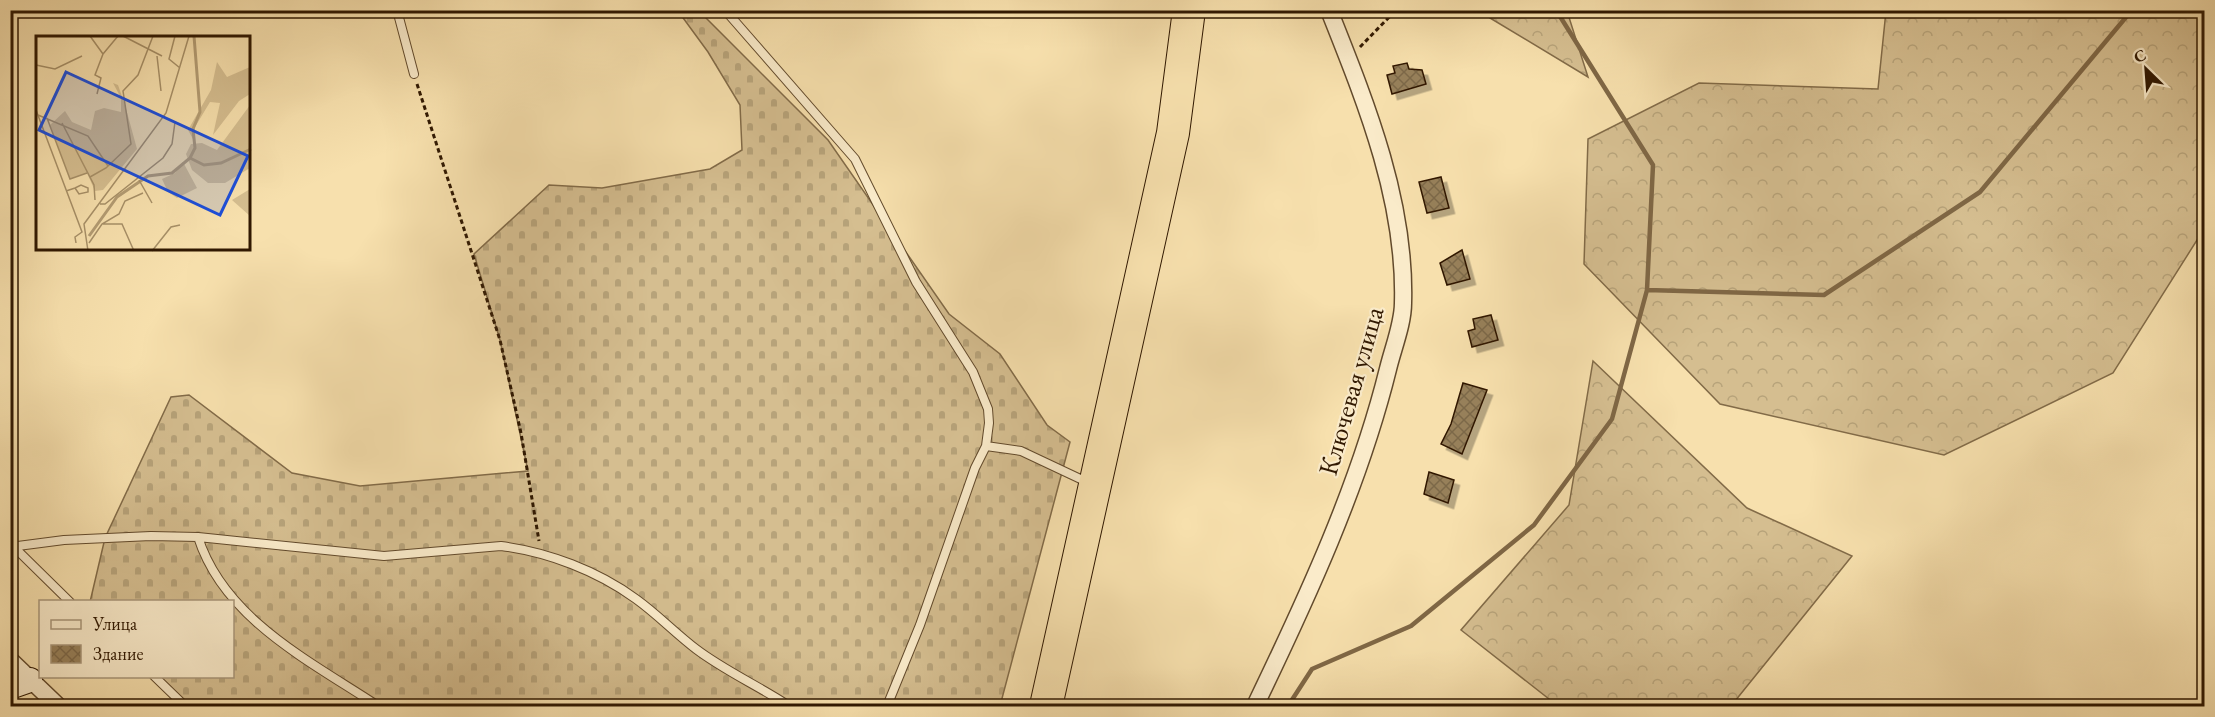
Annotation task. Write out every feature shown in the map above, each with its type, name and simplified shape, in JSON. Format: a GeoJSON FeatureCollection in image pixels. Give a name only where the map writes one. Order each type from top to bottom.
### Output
{"type":"FeatureCollection","features":[{"type":"Feature","properties":{"kind":"highway"},"geometry":{"type":"LineString","coordinates":[[1046,706],[1173,133],[1189,10]]}},
{"type":"Feature","properties":{"kind":"street","name":"Ключевая улица"},"geometry":{"type":"LineString","coordinates":[[1255,706],[1296,621],[1343,507],[1377,413],[1404,305],[1399,228],[1368,107],[1329,10]]}},
{"type":"Feature","properties":{"kind":"street"},"geometry":{"type":"LineString","coordinates":[[10,660],[20,684],[58,706]]}},
{"type":"Feature","properties":{"kind":"lane"},"geometry":{"type":"LineString","coordinates":[[397,10],[414,74]]}},
{"type":"Feature","properties":{"kind":"lane"},"geometry":{"type":"LineString","coordinates":[[725,10],[855,159],[916,282],[981,389],[989,423],[986,446],[975,468],[920,626],[887,706]]}},
{"type":"Feature","properties":{"kind":"lane"},"geometry":{"type":"LineString","coordinates":[[986,446],[1021,451],[1096,486]]}},
{"type":"Feature","properties":{"kind":"lane"},"geometry":{"type":"LineString","coordinates":[[198,537],[205,559],[214,574],[243,610],[258,624],[378,706]]}},
{"type":"Feature","properties":{"kind":"lane"},"geometry":{"type":"LineString","coordinates":[[12,546],[84,539],[198,537],[384,556],[448,553],[501,546],[540,554],[577,566],[615,584],[650,609],[696,649],[789,706]]}},
{"type":"Feature","properties":{"kind":"lane"},"geometry":{"type":"LineString","coordinates":[[12,546],[68,600]]}},
{"type":"Feature","properties":{"kind":"lane"},"geometry":{"type":"LineString","coordinates":[[156,678],[185,706]]}},
{"type":"Feature","properties":{"kind":"path"},"geometry":{"type":"LineString","coordinates":[[1348,58],[1396,10]]}},
{"type":"Feature","properties":{"kind":"path"},"geometry":{"type":"LineString","coordinates":[[414,74],[500,340],[536,514],[540,554]]}},
{"type":"Feature","properties":{"kind":"green space"},"geometry":{"type":"Polygon","coordinates":[[[678,11],[699,11],[828,140],[949,314],[1000,354],[1047,425],[1070,442],[1000,706],[185,706],[155,678],[234,678],[234,600],[90,600],[105,538],[171,397],[189,395],[292,473],[360,486],[528,471],[500,340],[474,254],[549,185],[602,188],[710,169],[742,150],[740,105],[708,52],[678,11]]]}},
{"type":"Feature","properties":{"kind":"green space"},"geometry":{"type":"Polygon","coordinates":[[[1490,11],[1567,11],[1588,77],[1490,18],[1490,11]]]}},
{"type":"Feature","properties":{"kind":"green space"},"geometry":{"type":"Polygon","coordinates":[[[1886,11],[2204,11],[2204,229],[2113,373],[1944,455],[1720,404],[1584,264],[1588,139],[1699,83],[1878,89],[1886,11]]]}},
{"type":"Feature","properties":{"kind":"green space"},"geometry":{"type":"Polygon","coordinates":[[[1593,361],[1747,508],[1852,556],[1731,706],[1558,706],[1461,630],[1569,505],[1593,361]]]}},
{"type":"Feature","properties":{"kind":"building"},"geometry":{"type":"Polygon","coordinates":[[[1407,63],[1409,69],[1422,70],[1426,84],[1392,94],[1387,75],[1395,73],[1393,66],[1407,63]]]}},
{"type":"Feature","properties":{"kind":"building"},"geometry":{"type":"Polygon","coordinates":[[[1441,177],[1449,208],[1427,213],[1419,182],[1441,177]]]}},
{"type":"Feature","properties":{"kind":"building"},"geometry":{"type":"Polygon","coordinates":[[[1462,250],[1470,279],[1447,285],[1440,263],[1462,250]]]}},
{"type":"Feature","properties":{"kind":"building"},"geometry":{"type":"Polygon","coordinates":[[[1491,315],[1498,340],[1472,347],[1468,331],[1475,329],[1473,319],[1491,315]]]}},
{"type":"Feature","properties":{"kind":"building"},"geometry":{"type":"Polygon","coordinates":[[[1463,383],[1487,390],[1462,454],[1441,444],[1451,424],[1463,383]]]}},
{"type":"Feature","properties":{"kind":"building"},"geometry":{"type":"Polygon","coordinates":[[[1429,472],[1454,480],[1448,503],[1424,494],[1429,472]]]}},
{"type":"Feature","properties":{"kind":"waterway"},"geometry":{"type":"LineString","coordinates":[[1288,706],[1312,669],[1411,626],[1534,525],[1612,419],[1647,290],[1653,165],[1556,10]]}},
{"type":"Feature","properties":{"kind":"waterway"},"geometry":{"type":"LineString","coordinates":[[1647,290],[1824,295],[1980,192],[2132,10]]}}]}
